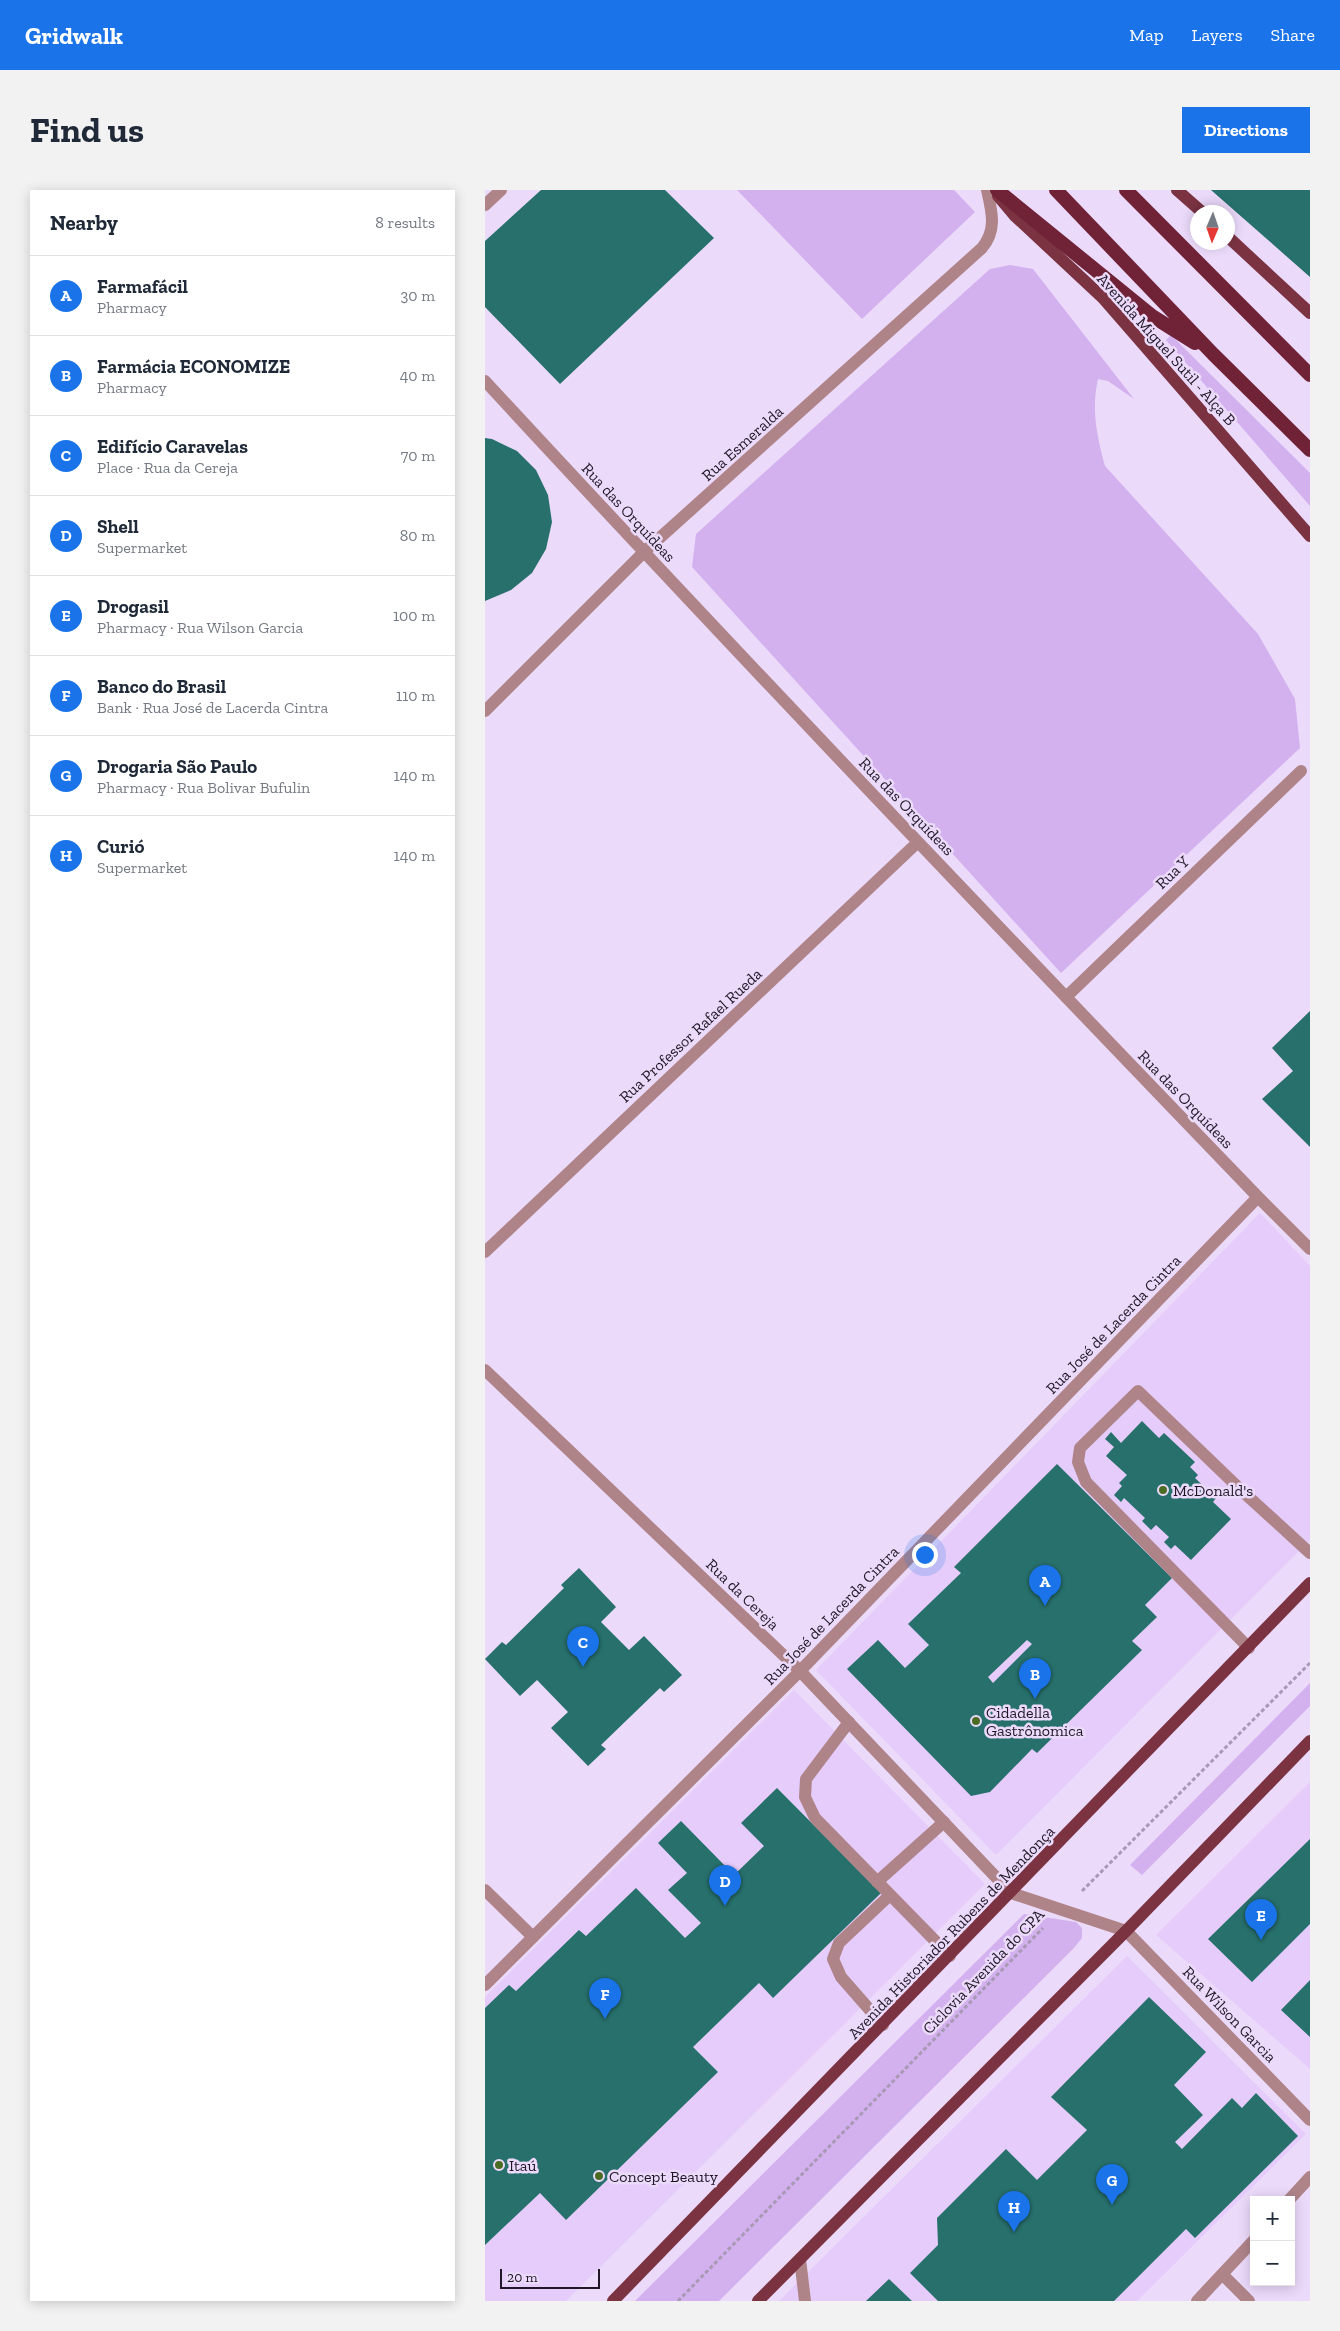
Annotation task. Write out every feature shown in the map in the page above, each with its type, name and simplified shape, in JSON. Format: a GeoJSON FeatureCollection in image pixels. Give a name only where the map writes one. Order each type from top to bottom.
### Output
{"type":"FeatureCollection","features":[{"type":"Feature","properties":{"kind":"highway"},"geometry":{"type":"LineString","coordinates":[[997,190],[1152,316],[1213,354]]}},
{"type":"Feature","properties":{"kind":"highway"},"geometry":{"type":"LineString","coordinates":[[1055,190],[1213,354],[1310,450]]}},
{"type":"Feature","properties":{"kind":"highway"},"geometry":{"type":"LineString","coordinates":[[1126,190],[1310,375]]}},
{"type":"Feature","properties":{"kind":"main road","name":"Avenida Miguel Sutil - Alça B"},"geometry":{"type":"LineString","coordinates":[[993,190],[1014,215],[1103,298],[1310,536]]}},
{"type":"Feature","properties":{"kind":"main road"},"geometry":{"type":"LineString","coordinates":[[1177,190],[1194,205]]}},
{"type":"Feature","properties":{"kind":"main road"},"geometry":{"type":"LineString","coordinates":[[1235,243],[1310,313]]}},
{"type":"Feature","properties":{"kind":"main road","name":"Avenida Historiador Rubens de Mendonça"},"geometry":{"type":"LineString","coordinates":[[613,2301],[1249,1648],[1310,1583]]}},
{"type":"Feature","properties":{"kind":"main road"},"geometry":{"type":"LineString","coordinates":[[758,2301],[1126,1931],[1310,1741]]}},
{"type":"Feature","properties":{"kind":"street"},"geometry":{"type":"LineString","coordinates":[[485,205],[501,190]]}},
{"type":"Feature","properties":{"kind":"street","name":"Rua Esmeralda"},"geometry":{"type":"LineString","coordinates":[[485,711],[644,552],[982,248],[991,233],[993,220],[987,190]]}},
{"type":"Feature","properties":{"kind":"street","name":"Rua das Orquídeas"},"geometry":{"type":"LineString","coordinates":[[485,380],[644,552],[918,842],[1258,1198],[1310,1249]]}},
{"type":"Feature","properties":{"kind":"street","name":"Rua Y"},"geometry":{"type":"LineString","coordinates":[[1066,997],[1301,771]]}},
{"type":"Feature","properties":{"kind":"street","name":"Rua Professor Rafael Rueda"},"geometry":{"type":"LineString","coordinates":[[485,1252],[918,842]]}},
{"type":"Feature","properties":{"kind":"street","name":"Rua José de Lacerda Cintra"},"geometry":{"type":"LineString","coordinates":[[485,1985],[801,1671],[1258,1198]]}},
{"type":"Feature","properties":{"kind":"street","name":"Rua da Cereja"},"geometry":{"type":"LineString","coordinates":[[485,1370],[801,1671],[1011,1893]]}},
{"type":"Feature","properties":{"kind":"street"},"geometry":{"type":"LineString","coordinates":[[1249,1648],[1086,1482],[1078,1462],[1081,1448],[1138,1390],[1241,1490],[1310,1553]]}},
{"type":"Feature","properties":{"kind":"street"},"geometry":{"type":"LineString","coordinates":[[849,1722],[806,1779],[805,1797],[815,1818],[950,1956]]}},
{"type":"Feature","properties":{"kind":"street"},"geometry":{"type":"LineString","coordinates":[[877,1882],[944,1822]]}},
{"type":"Feature","properties":{"kind":"street"},"geometry":{"type":"LineString","coordinates":[[485,1890],[533,1937]]}},
{"type":"Feature","properties":{"kind":"street"},"geometry":{"type":"LineString","coordinates":[[1011,1893],[1126,1931]]}},
{"type":"Feature","properties":{"kind":"street"},"geometry":{"type":"LineString","coordinates":[[883,2025],[841,1977],[833,1959],[839,1943],[890,1895]]}},
{"type":"Feature","properties":{"kind":"street","name":"Rua Wilson Garcia"},"geometry":{"type":"LineString","coordinates":[[1126,1931],[1310,2120]]}},
{"type":"Feature","properties":{"kind":"street"},"geometry":{"type":"LineString","coordinates":[[1293,2196],[1310,2177]]}},
{"type":"Feature","properties":{"kind":"street"},"geometry":{"type":"LineString","coordinates":[[1197,2301],[1253,2241]]}},
{"type":"Feature","properties":{"kind":"street"},"geometry":{"type":"LineString","coordinates":[[800,2259],[805,2301]]}},
{"type":"Feature","properties":{"kind":"street"},"geometry":{"type":"LineString","coordinates":[[1223,2275],[1249,2301]]}},
{"type":"Feature","properties":{"kind":"path","name":"Ciclovia Avenida do CPA"},"geometry":{"type":"LineString","coordinates":[[678,2301],[1061,1910],[1310,1663]]}},
{"type":"Feature","properties":{"kind":"shaded area"},"geometry":{"type":"Polygon","coordinates":[[[737,190],[954,190],[975,212],[862,319],[737,190]]]}},
{"type":"Feature","properties":{"kind":"shaded area"},"geometry":{"type":"Polygon","coordinates":[[[1010,265],[1033,269],[1134,399],[1108,381],[1098,379],[1095,412],[1105,466],[1258,634],[1295,699],[1300,748],[1061,973],[692,567],[696,534],[990,269],[1010,265]]]}},
{"type":"Feature","properties":{"kind":"shaded area"},"geometry":{"type":"Polygon","coordinates":[[[1171,335],[1310,473],[1310,506],[1166,340],[1171,335]]]}},
{"type":"Feature","properties":{"kind":"shaded area"},"geometry":{"type":"Polygon","coordinates":[[[1260,1213],[1310,1266],[1310,1540],[996,1855],[816,1670],[1260,1213]]]}},
{"type":"Feature","properties":{"kind":"shaded area"},"geometry":{"type":"Polygon","coordinates":[[[1310,1683],[1310,1706],[1142,1875],[1130,1865],[1310,1683]]]}},
{"type":"Feature","properties":{"kind":"shaded area"},"geometry":{"type":"Polygon","coordinates":[[[794,1690],[985,1884],[566,2301],[485,2301],[485,1997],[794,1690]]]}},
{"type":"Feature","properties":{"kind":"shaded area"},"geometry":{"type":"Polygon","coordinates":[[[1310,1782],[1310,2069],[1156,1935],[1310,1782]]]}},
{"type":"Feature","properties":{"kind":"shaded area"},"geometry":{"type":"Polygon","coordinates":[[[1024,1914],[1076,1922],[1082,1928],[1082,1938],[719,2301],[635,2301],[1024,1914]]]}},
{"type":"Feature","properties":{"kind":"shaded area"},"geometry":{"type":"Polygon","coordinates":[[[1127,1956],[1306,2134],[1137,2301],[779,2301],[1127,1956]]]}},
{"type":"Feature","properties":{"kind":"building"},"geometry":{"type":"Polygon","coordinates":[[[541,190],[665,190],[714,238],[560,384],[485,307],[485,241],[541,190]]]}},
{"type":"Feature","properties":{"kind":"building"},"geometry":{"type":"Polygon","coordinates":[[[1211,190],[1310,190],[1310,277],[1235,211],[1235,205],[1228,205],[1211,190]]]}},
{"type":"Feature","properties":{"kind":"building"},"geometry":{"type":"Polygon","coordinates":[[[485,438],[492,439],[517,451],[536,470],[548,495],[552,522],[546,549],[532,573],[511,590],[485,601],[485,438]]]}},
{"type":"Feature","properties":{"kind":"building"},"geometry":{"type":"Polygon","coordinates":[[[1310,1011],[1310,1147],[1262,1099],[1293,1071],[1272,1048],[1310,1011]]]}},
{"type":"Feature","properties":{"kind":"building","name":"McDonald's"},"geometry":{"type":"Polygon","coordinates":[[[1142,1421],[1159,1438],[1164,1433],[1195,1462],[1190,1467],[1198,1475],[1195,1478],[1216,1498],[1213,1502],[1231,1519],[1191,1560],[1175,1545],[1171,1549],[1164,1542],[1169,1537],[1156,1525],[1151,1530],[1142,1521],[1145,1518],[1124,1498],[1121,1502],[1114,1495],[1122,1486],[1119,1483],[1127,1475],[1106,1456],[1114,1447],[1105,1439],[1111,1432],[1121,1443],[1142,1421]]]}},
{"type":"Feature","properties":{"kind":"building"},"geometry":{"type":"Polygon","coordinates":[[[1057,1464],[1172,1578],[1145,1605],[1157,1617],[1132,1641],[1142,1650],[1037,1753],[1032,1749],[990,1792],[971,1796],[847,1669],[878,1640],[905,1668],[929,1645],[908,1624],[961,1573],[954,1567],[1057,1464]],[[1027,1640],[988,1677],[993,1683],[1032,1644],[1027,1640]]]}},
{"type":"Feature","properties":{"kind":"building"},"geometry":{"type":"Polygon","coordinates":[[[579,1568],[616,1607],[601,1622],[629,1650],[644,1636],[682,1675],[664,1692],[660,1688],[601,1745],[606,1749],[588,1766],[551,1728],[568,1712],[537,1680],[520,1696],[485,1659],[502,1642],[506,1645],[564,1588],[561,1585],[579,1568]]]}},
{"type":"Feature","properties":{"kind":"building"},"geometry":{"type":"Polygon","coordinates":[[[777,1788],[881,1893],[773,1998],[759,1983],[693,2047],[718,2072],[566,2220],[540,2193],[485,2245],[485,2008],[509,1985],[516,1991],[579,1930],[586,1936],[636,1888],[685,1938],[701,1923],[668,1890],[687,1873],[658,1843],[681,1821],[734,1875],[764,1846],[741,1823],[777,1788]]]}},
{"type":"Feature","properties":{"kind":"building"},"geometry":{"type":"Polygon","coordinates":[[[1310,1839],[1310,1924],[1252,1982],[1208,1939],[1310,1839]]]}},
{"type":"Feature","properties":{"kind":"building"},"geometry":{"type":"Polygon","coordinates":[[[1310,1980],[1310,2037],[1281,2010],[1310,1980]]]}},
{"type":"Feature","properties":{"kind":"building"},"geometry":{"type":"Polygon","coordinates":[[[1149,1997],[1206,2052],[1174,2085],[1203,2115],[1175,2142],[1182,2149],[1232,2098],[1242,2108],[1256,2093],[1298,2136],[1195,2238],[1186,2229],[1114,2301],[938,2301],[910,2273],[938,2245],[937,2218],[1006,2149],[1037,2180],[1087,2130],[1051,2097],[1149,1997]]]}},
{"type":"Feature","properties":{"kind":"building"},"geometry":{"type":"Polygon","coordinates":[[[889,2279],[912,2301],[866,2301],[889,2279]]]}},
{"type":"Feature","properties":{"kind":"place","name":"McDonald's"},"geometry":{"type":"Point","coordinates":[1163,1490]}},
{"type":"Feature","properties":{"kind":"place","name":"Farmafácil"},"geometry":{"type":"Point","coordinates":[1045,1606]}},
{"type":"Feature","properties":{"kind":"place","name":"Edifício Caravelas"},"geometry":{"type":"Point","coordinates":[583,1667]}},
{"type":"Feature","properties":{"kind":"place","name":"Farmácia ECONOMIZE"},"geometry":{"type":"Point","coordinates":[1035,1699]}},
{"type":"Feature","properties":{"kind":"place","name":"Cidadella Gastrônomica"},"geometry":{"type":"Point","coordinates":[976,1721]}},
{"type":"Feature","properties":{"kind":"place","name":"Shell"},"geometry":{"type":"Point","coordinates":[725,1906]}},
{"type":"Feature","properties":{"kind":"place","name":"Drogasil"},"geometry":{"type":"Point","coordinates":[1261,1940]}},
{"type":"Feature","properties":{"kind":"place","name":"Banco do Brasil"},"geometry":{"type":"Point","coordinates":[605,2019]}},
{"type":"Feature","properties":{"kind":"place","name":"Itaú"},"geometry":{"type":"Point","coordinates":[499,2165]}},
{"type":"Feature","properties":{"kind":"place","name":"Concept Beauty"},"geometry":{"type":"Point","coordinates":[599,2176]}},
{"type":"Feature","properties":{"kind":"place","name":"Drogaria São Paulo"},"geometry":{"type":"Point","coordinates":[1112,2205]}},
{"type":"Feature","properties":{"kind":"place","name":"Curió"},"geometry":{"type":"Point","coordinates":[1014,2232]}}]}
